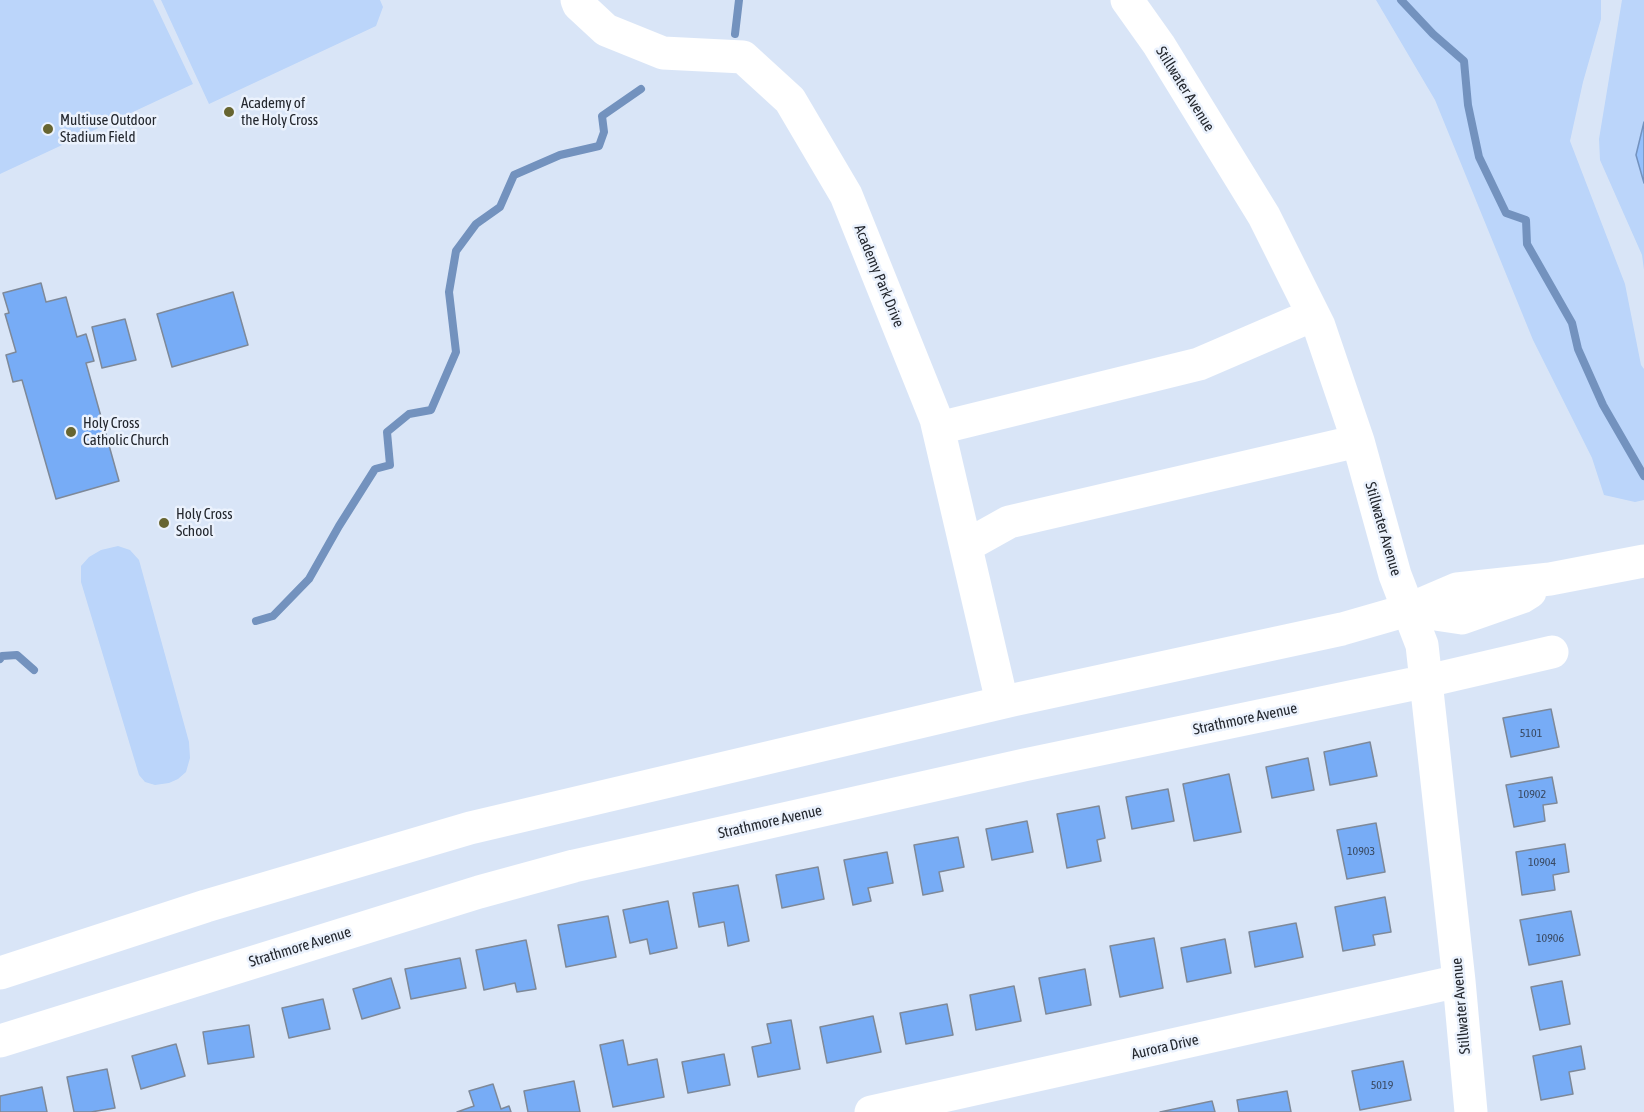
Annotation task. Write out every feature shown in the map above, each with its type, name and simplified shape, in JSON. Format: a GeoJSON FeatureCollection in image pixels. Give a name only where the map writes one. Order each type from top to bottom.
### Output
{"type":"FeatureCollection","features":[{"type":"Feature","properties":{"kind":"street","name":"Academy Park Drive"},"geometry":{"type":"LineString","coordinates":[[577,0],[606,30],[663,53],[743,57],[790,100],[846,195],[939,428],[1002,702]]}},
{"type":"Feature","properties":{"kind":"street","name":"Stillwater Avenue"},"geometry":{"type":"LineString","coordinates":[[1127,0],[1159,45],[1264,216],[1314,315],[1358,441],[1395,575],[1422,645],[1471,1112]]}},
{"type":"Feature","properties":{"kind":"street"},"geometry":{"type":"LineString","coordinates":[[939,428],[1199,364],[1314,315]]}},
{"type":"Feature","properties":{"kind":"street"},"geometry":{"type":"LineString","coordinates":[[966,546],[1009,522],[1358,441]]}},
{"type":"Feature","properties":{"kind":"street"},"geometry":{"type":"LineString","coordinates":[[0,973],[206,906],[470,828],[1002,702],[1342,629],[1408,610],[1462,618],[1522,597],[1550,579],[1644,561]]}},
{"type":"Feature","properties":{"kind":"street","name":"Strathmore Avenue"},"geometry":{"type":"LineString","coordinates":[[0,1041],[479,892],[574,866],[1024,765],[1427,681],[1552,652]]}},
{"type":"Feature","properties":{"kind":"street","name":"Aurora Drive"},"geometry":{"type":"LineString","coordinates":[[871,1112],[1459,981]]}},
{"type":"Feature","properties":{"kind":"shaded area","name":"Multiuse Outdoor Stadium Field"},"geometry":{"type":"Polygon","coordinates":[[[0,0],[153,0],[193,84],[0,174],[0,0]]]}},
{"type":"Feature","properties":{"kind":"shaded area"},"geometry":{"type":"Polygon","coordinates":[[[161,0],[380,0],[383,7],[376,26],[209,104],[161,0]]]}},
{"type":"Feature","properties":{"kind":"shaded area"},"geometry":{"type":"Polygon","coordinates":[[[1376,0],[1601,0],[1601,19],[1583,82],[1570,141],[1625,284],[1641,365],[1644,369],[1644,500],[1635,502],[1604,495],[1592,458],[1533,340],[1435,100],[1376,0]]]}},
{"type":"Feature","properties":{"kind":"shaded area"},"geometry":{"type":"Polygon","coordinates":[[[1622,0],[1644,0],[1644,270],[1642,255],[1600,160],[1599,139],[1622,0]]]}},
{"type":"Feature","properties":{"kind":"shaded area"},"geometry":{"type":"Polygon","coordinates":[[[1644,122],[1644,183],[1636,155],[1644,122]]]}},
{"type":"Feature","properties":{"kind":"shaded area"},"geometry":{"type":"Polygon","coordinates":[[[118,546],[130,550],[139,560],[189,742],[190,758],[186,772],[169,783],[155,785],[145,782],[139,775],[81,582],[81,566],[89,557],[101,550],[118,546]]]}},
{"type":"Feature","properties":{"kind":"building","name":"Holy Cross Catholic Church"},"geometry":{"type":"Polygon","coordinates":[[[41,283],[46,302],[66,297],[77,337],[86,334],[94,361],[86,363],[119,481],[56,499],[22,380],[13,382],[6,355],[16,352],[5,314],[9,313],[3,293],[41,283]]]}},
{"type":"Feature","properties":{"kind":"building"},"geometry":{"type":"Polygon","coordinates":[[[233,292],[248,345],[172,367],[157,314],[233,292]]]}},
{"type":"Feature","properties":{"kind":"building"},"geometry":{"type":"Polygon","coordinates":[[[125,319],[136,360],[102,368],[92,327],[125,319]]]}},
{"type":"Feature","properties":{"kind":"building"},"geometry":{"type":"Polygon","coordinates":[[[1551,709],[1559,747],[1511,757],[1503,718],[1551,709]]]}},
{"type":"Feature","properties":{"kind":"building"},"geometry":{"type":"Polygon","coordinates":[[[1370,742],[1377,776],[1330,785],[1324,752],[1370,742]]]}},
{"type":"Feature","properties":{"kind":"building"},"geometry":{"type":"Polygon","coordinates":[[[1308,758],[1314,790],[1272,798],[1266,767],[1308,758]]]}},
{"type":"Feature","properties":{"kind":"building"},"geometry":{"type":"Polygon","coordinates":[[[1229,774],[1241,832],[1194,841],[1183,784],[1229,774]]]}},
{"type":"Feature","properties":{"kind":"building"},"geometry":{"type":"Polygon","coordinates":[[[1552,777],[1557,803],[1543,805],[1545,821],[1514,827],[1506,785],[1552,777]]]}},
{"type":"Feature","properties":{"kind":"building"},"geometry":{"type":"Polygon","coordinates":[[[1168,789],[1174,821],[1132,829],[1126,797],[1168,789]]]}},
{"type":"Feature","properties":{"kind":"building"},"geometry":{"type":"Polygon","coordinates":[[[1099,806],[1105,838],[1097,840],[1101,861],[1067,868],[1057,814],[1099,806]]]}},
{"type":"Feature","properties":{"kind":"building"},"geometry":{"type":"Polygon","coordinates":[[[1027,821],[1033,852],[992,860],[986,829],[1027,821]]]}},
{"type":"Feature","properties":{"kind":"building"},"geometry":{"type":"Polygon","coordinates":[[[1376,823],[1385,872],[1347,879],[1337,830],[1376,823]]]}},
{"type":"Feature","properties":{"kind":"building"},"geometry":{"type":"Polygon","coordinates":[[[958,837],[964,867],[939,872],[943,891],[923,895],[914,845],[958,837]]]}},
{"type":"Feature","properties":{"kind":"building"},"geometry":{"type":"Polygon","coordinates":[[[1565,844],[1569,872],[1553,875],[1555,890],[1522,895],[1516,852],[1565,844]]]}},
{"type":"Feature","properties":{"kind":"building"},"geometry":{"type":"Polygon","coordinates":[[[887,852],[893,883],[868,888],[871,901],[853,905],[844,860],[887,852]]]}},
{"type":"Feature","properties":{"kind":"building"},"geometry":{"type":"Polygon","coordinates":[[[818,867],[824,899],[782,908],[776,875],[818,867]]]}},
{"type":"Feature","properties":{"kind":"building"},"geometry":{"type":"Polygon","coordinates":[[[738,885],[749,941],[728,946],[724,922],[699,927],[693,893],[738,885]]]}},
{"type":"Feature","properties":{"kind":"building"},"geometry":{"type":"Polygon","coordinates":[[[1385,897],[1391,932],[1373,935],[1375,945],[1343,951],[1335,907],[1385,897]]]}},
{"type":"Feature","properties":{"kind":"building"},"geometry":{"type":"Polygon","coordinates":[[[668,901],[677,948],[650,954],[647,939],[630,943],[623,910],[668,901]]]}},
{"type":"Feature","properties":{"kind":"building"},"geometry":{"type":"Polygon","coordinates":[[[1571,911],[1580,955],[1529,965],[1520,920],[1571,911]]]}},
{"type":"Feature","properties":{"kind":"building"},"geometry":{"type":"Polygon","coordinates":[[[608,916],[616,957],[566,967],[558,925],[608,916]]]}},
{"type":"Feature","properties":{"kind":"building"},"geometry":{"type":"Polygon","coordinates":[[[1296,923],[1303,957],[1255,967],[1249,932],[1296,923]]]}},
{"type":"Feature","properties":{"kind":"building"},"geometry":{"type":"Polygon","coordinates":[[[1154,938],[1163,988],[1120,997],[1110,946],[1154,938]]]}},
{"type":"Feature","properties":{"kind":"building"},"geometry":{"type":"Polygon","coordinates":[[[1225,939],[1231,973],[1187,982],[1181,948],[1225,939]]]}},
{"type":"Feature","properties":{"kind":"building"},"geometry":{"type":"Polygon","coordinates":[[[526,940],[536,989],[517,992],[515,983],[484,990],[476,950],[526,940]]]}},
{"type":"Feature","properties":{"kind":"building"},"geometry":{"type":"Polygon","coordinates":[[[460,958],[466,988],[411,999],[405,969],[460,958]]]}},
{"type":"Feature","properties":{"kind":"building"},"geometry":{"type":"Polygon","coordinates":[[[1085,969],[1091,1005],[1046,1014],[1039,978],[1085,969]]]}},
{"type":"Feature","properties":{"kind":"building"},"geometry":{"type":"Polygon","coordinates":[[[391,978],[400,1008],[362,1019],[353,989],[391,978]]]}},
{"type":"Feature","properties":{"kind":"building"},"geometry":{"type":"Polygon","coordinates":[[[1562,981],[1570,1024],[1540,1030],[1531,987],[1562,981]]]}},
{"type":"Feature","properties":{"kind":"building"},"geometry":{"type":"Polygon","coordinates":[[[1014,986],[1021,1021],[976,1030],[970,995],[1014,986]]]}},
{"type":"Feature","properties":{"kind":"building"},"geometry":{"type":"Polygon","coordinates":[[[323,999],[330,1029],[289,1038],[282,1008],[323,999]]]}},
{"type":"Feature","properties":{"kind":"building"},"geometry":{"type":"Polygon","coordinates":[[[947,1004],[953,1035],[906,1044],[900,1013],[947,1004]]]}},
{"type":"Feature","properties":{"kind":"building"},"geometry":{"type":"Polygon","coordinates":[[[873,1016],[881,1052],[827,1063],[820,1027],[873,1016]]]}},
{"type":"Feature","properties":{"kind":"building"},"geometry":{"type":"Polygon","coordinates":[[[791,1020],[800,1069],[758,1077],[752,1047],[771,1043],[767,1024],[791,1020]]]}},
{"type":"Feature","properties":{"kind":"building"},"geometry":{"type":"Polygon","coordinates":[[[249,1025],[254,1057],[208,1064],[203,1032],[249,1025]]]}},
{"type":"Feature","properties":{"kind":"building"},"geometry":{"type":"Polygon","coordinates":[[[623,1040],[628,1065],[657,1059],[664,1097],[613,1107],[600,1045],[623,1040]]]}},
{"type":"Feature","properties":{"kind":"building"},"geometry":{"type":"Polygon","coordinates":[[[176,1044],[185,1076],[141,1089],[132,1056],[176,1044]]]}},
{"type":"Feature","properties":{"kind":"building"},"geometry":{"type":"Polygon","coordinates":[[[1581,1046],[1585,1069],[1569,1072],[1573,1094],[1541,1100],[1533,1056],[1581,1046]]]}},
{"type":"Feature","properties":{"kind":"building"},"geometry":{"type":"Polygon","coordinates":[[[724,1054],[730,1085],[688,1093],[682,1062],[724,1054]]]}},
{"type":"Feature","properties":{"kind":"building"},"geometry":{"type":"Polygon","coordinates":[[[1403,1061],[1411,1100],[1360,1110],[1352,1071],[1403,1061]]]}},
{"type":"Feature","properties":{"kind":"building"},"geometry":{"type":"Polygon","coordinates":[[[107,1069],[115,1108],[74,1112],[67,1077],[107,1069]]]}},
{"type":"Feature","properties":{"kind":"building"},"geometry":{"type":"Polygon","coordinates":[[[574,1081],[580,1112],[528,1112],[524,1091],[574,1081]]]}},
{"type":"Feature","properties":{"kind":"building"},"geometry":{"type":"Polygon","coordinates":[[[493,1084],[501,1109],[509,1106],[511,1112],[457,1112],[474,1106],[469,1091],[493,1084]]]}},
{"type":"Feature","properties":{"kind":"building"},"geometry":{"type":"Polygon","coordinates":[[[42,1087],[47,1112],[0,1112],[0,1096],[42,1087]]]}},
{"type":"Feature","properties":{"kind":"building"},"geometry":{"type":"Polygon","coordinates":[[[1287,1091],[1291,1112],[1239,1112],[1237,1100],[1287,1091]]]}},
{"type":"Feature","properties":{"kind":"building"},"geometry":{"type":"Polygon","coordinates":[[[1212,1101],[1215,1112],[1160,1112],[1212,1101]]]}},
{"type":"Feature","properties":{"kind":"waterway"},"geometry":{"type":"LineString","coordinates":[[735,34],[739,0]]}},
{"type":"Feature","properties":{"kind":"waterway"},"geometry":{"type":"LineString","coordinates":[[1401,0],[1433,34],[1464,61],[1468,105],[1479,157],[1506,213],[1526,220],[1527,244],[1572,323],[1578,349],[1603,405],[1644,476]]}},
{"type":"Feature","properties":{"kind":"waterway"},"geometry":{"type":"LineString","coordinates":[[256,621],[273,616],[309,579],[375,469],[390,465],[387,432],[409,414],[431,410],[456,352],[449,292],[456,251],[476,224],[500,207],[514,175],[560,155],[599,146],[604,132],[602,116],[641,89]]}},
{"type":"Feature","properties":{"kind":"waterway"},"geometry":{"type":"LineString","coordinates":[[0,659],[2,656],[17,655],[34,670]]}},
{"type":"Feature","properties":{"kind":"place","name":"Academy of the Holy Cross"},"geometry":{"type":"Point","coordinates":[229,112]}},
{"type":"Feature","properties":{"kind":"place","name":"Multiuse Outdoor Stadium Field"},"geometry":{"type":"Point","coordinates":[48,129]}},
{"type":"Feature","properties":{"kind":"place","name":"Holy Cross Catholic Church"},"geometry":{"type":"Point","coordinates":[71,432]}},
{"type":"Feature","properties":{"kind":"place","name":"Holy Cross School"},"geometry":{"type":"Point","coordinates":[164,523]}}]}
